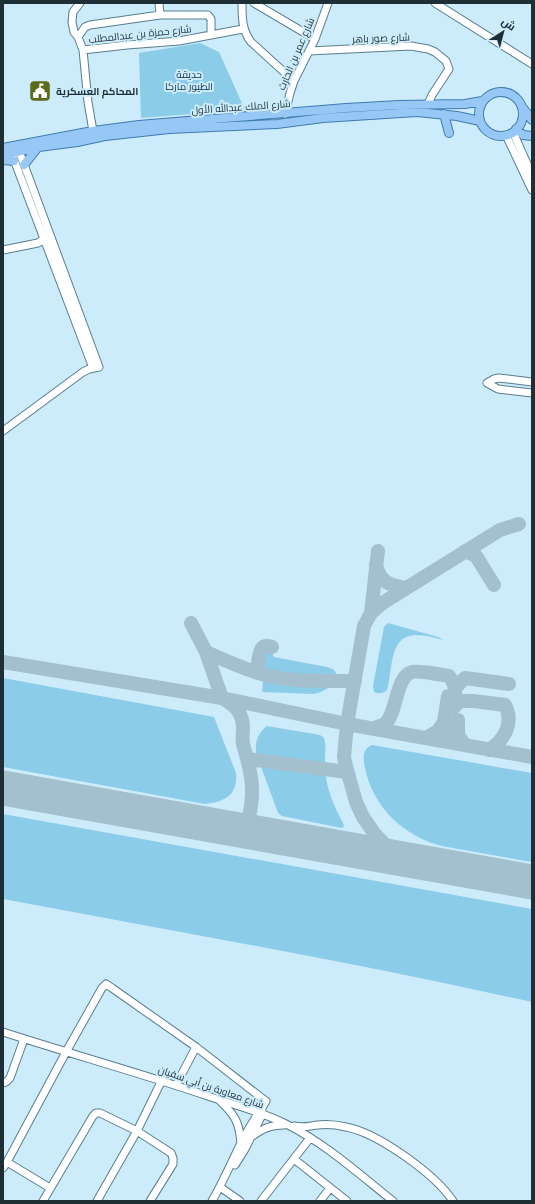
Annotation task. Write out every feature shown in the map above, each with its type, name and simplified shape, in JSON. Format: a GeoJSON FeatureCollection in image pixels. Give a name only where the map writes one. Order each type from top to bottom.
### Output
{"type":"FeatureCollection","features":[{"type":"Feature","properties":{"kind":"main road"},"geometry":{"type":"LineString","coordinates":[[532,120],[514,96],[503,92],[491,94],[482,101],[479,111],[480,121],[490,133],[495,135],[512,132],[532,136]]}},
{"type":"Feature","properties":{"kind":"main road","name":"شارع الملك عبدالله الأول"},"geometry":{"type":"LineString","coordinates":[[11,152],[94,131],[152,124],[354,108],[428,104],[465,104],[482,101]]}},
{"type":"Feature","properties":{"kind":"main road"},"geometry":{"type":"LineString","coordinates":[[457,116],[465,104]]}},
{"type":"Feature","properties":{"kind":"main road"},"geometry":{"type":"LineString","coordinates":[[512,132],[522,121],[521,105]]}},
{"type":"Feature","properties":{"kind":"main road","name":"شارع الملك عبدالله الأول"},"geometry":{"type":"LineString","coordinates":[[11,152],[123,133],[169,129],[277,124],[323,118],[406,112],[444,114],[480,121]]}},
{"type":"Feature","properties":{"kind":"main road"},"geometry":{"type":"LineString","coordinates":[[444,114],[449,133]]}},
{"type":"Feature","properties":{"kind":"main road"},"geometry":{"type":"LineString","coordinates":[[24,165],[38,147]]}},
{"type":"Feature","properties":{"kind":"main road"},"geometry":{"type":"LineString","coordinates":[[3,160],[11,152]]}},
{"type":"Feature","properties":{"kind":"street"},"geometry":{"type":"LineString","coordinates":[[80,3],[73,12],[72,26],[83,50],[88,102],[94,131]]}},
{"type":"Feature","properties":{"kind":"street"},"geometry":{"type":"LineString","coordinates":[[159,3],[160,15]]}},
{"type":"Feature","properties":{"kind":"street"},"geometry":{"type":"LineString","coordinates":[[242,3],[243,29],[246,35],[251,42],[294,81]]}},
{"type":"Feature","properties":{"kind":"street"},"geometry":{"type":"LineString","coordinates":[[254,3],[315,39]]}},
{"type":"Feature","properties":{"kind":"street","name":"شارع عمر بن الحارث"},"geometry":{"type":"LineString","coordinates":[[285,114],[294,81],[315,39],[328,3]]}},
{"type":"Feature","properties":{"kind":"street"},"geometry":{"type":"LineString","coordinates":[[435,3],[532,64]]}},
{"type":"Feature","properties":{"kind":"street"},"geometry":{"type":"LineString","coordinates":[[78,37],[86,27],[90,25],[160,15],[207,14],[211,20],[211,34]]}},
{"type":"Feature","properties":{"kind":"street","name":"شارع حمزة بن عبدالمطلب"},"geometry":{"type":"LineString","coordinates":[[83,50],[179,41],[243,29]]}},
{"type":"Feature","properties":{"kind":"street","name":"شارع صور باهر"},"geometry":{"type":"LineString","coordinates":[[309,51],[411,46],[428,49],[435,52],[446,61],[449,69],[432,95],[428,104]]}},
{"type":"Feature","properties":{"kind":"street"},"geometry":{"type":"LineString","coordinates":[[512,132],[532,175]]}},
{"type":"Feature","properties":{"kind":"street"},"geometry":{"type":"LineString","coordinates":[[512,132],[532,190]]}},
{"type":"Feature","properties":{"kind":"street"},"geometry":{"type":"LineString","coordinates":[[11,152],[24,165],[29,190]]}},
{"type":"Feature","properties":{"kind":"street"},"geometry":{"type":"LineString","coordinates":[[3,431],[83,372],[96,368],[29,190],[11,152]]}},
{"type":"Feature","properties":{"kind":"street"},"geometry":{"type":"LineString","coordinates":[[3,250],[47,241]]}},
{"type":"Feature","properties":{"kind":"street"},"geometry":{"type":"LineString","coordinates":[[532,382],[499,378],[490,380],[487,383],[498,389],[532,393]]}},
{"type":"Feature","properties":{"kind":"street"},"geometry":{"type":"LineString","coordinates":[[50,1188],[5,1165],[66,1052],[102,988],[106,984],[196,1047],[266,1101],[251,1137],[234,1167],[225,1178]]}},
{"type":"Feature","properties":{"kind":"street","name":"شارع معاوية بن أبي سفيان"},"geometry":{"type":"LineString","coordinates":[[3,1032],[162,1080],[287,1124],[328,1149],[393,1201]]}},
{"type":"Feature","properties":{"kind":"street"},"geometry":{"type":"LineString","coordinates":[[3,1083],[10,1078],[24,1039]]}},
{"type":"Feature","properties":{"kind":"street"},"geometry":{"type":"LineString","coordinates":[[176,1086],[196,1047]]}},
{"type":"Feature","properties":{"kind":"street"},"geometry":{"type":"LineString","coordinates":[[97,1201],[137,1131],[162,1080]]}},
{"type":"Feature","properties":{"kind":"street"},"geometry":{"type":"LineString","coordinates":[[218,1100],[236,1118],[240,1131],[241,1143]]}},
{"type":"Feature","properties":{"kind":"street"},"geometry":{"type":"LineString","coordinates":[[43,1201],[96,1113],[106,1116],[137,1131],[171,1153],[173,1161],[171,1168],[150,1201]]}},
{"type":"Feature","properties":{"kind":"street"},"geometry":{"type":"LineString","coordinates":[[212,1201],[225,1178],[241,1143],[260,1114]]}},
{"type":"Feature","properties":{"kind":"street"},"geometry":{"type":"LineString","coordinates":[[251,1137],[270,1126],[287,1124],[301,1128],[329,1125],[361,1130],[385,1143],[412,1162],[442,1187],[453,1201]]}},
{"type":"Feature","properties":{"kind":"street"},"geometry":{"type":"LineString","coordinates":[[261,1201],[310,1138]]}},
{"type":"Feature","properties":{"kind":"street"},"geometry":{"type":"LineString","coordinates":[[294,1159],[347,1201]]}},
{"type":"Feature","properties":{"kind":"street"},"geometry":{"type":"LineString","coordinates":[[220,1187],[240,1201]]}},
{"type":"Feature","properties":{"kind":"street"},"geometry":{"type":"LineString","coordinates":[[320,1201],[330,1188]]}},
{"type":"Feature","properties":{"kind":"green space","name":"حديقة الطيور ماركا"},"geometry":{"type":"Polygon","coordinates":[[[200,43],[219,52],[245,110],[141,118],[139,53],[200,43]]]}},
{"type":"Feature","properties":{"kind":"green space"},"geometry":{"type":"Polygon","coordinates":[[[388,623],[444,640],[416,635],[407,637],[400,641],[393,656],[387,690],[382,693],[378,693],[374,692],[373,686],[384,627],[388,623]]]}},
{"type":"Feature","properties":{"kind":"green space"},"geometry":{"type":"Polygon","coordinates":[[[266,653],[272,653],[274,657],[327,667],[333,669],[336,673],[333,681],[318,684],[298,683],[269,677],[263,675],[266,653]]]}},
{"type":"Feature","properties":{"kind":"green space"},"geometry":{"type":"Polygon","coordinates":[[[3,678],[214,717],[236,773],[235,787],[229,796],[224,799],[205,804],[3,767],[3,678]]]}},
{"type":"Feature","properties":{"kind":"green space"},"geometry":{"type":"Polygon","coordinates":[[[269,681],[312,687],[330,687],[313,694],[262,692],[263,682],[269,681]]]}},
{"type":"Feature","properties":{"kind":"green space"},"geometry":{"type":"Polygon","coordinates":[[[267,726],[320,735],[324,738],[327,783],[344,826],[342,828],[282,816],[278,813],[256,753],[258,738],[261,731],[267,726]]]}},
{"type":"Feature","properties":{"kind":"green space"},"geometry":{"type":"Polygon","coordinates":[[[372,745],[532,773],[532,862],[442,846],[415,835],[403,827],[392,818],[383,807],[369,782],[365,768],[364,754],[366,749],[372,745]]]}},
{"type":"Feature","properties":{"kind":"green space"},"geometry":{"type":"Polygon","coordinates":[[[3,814],[532,909],[532,1002],[334,961],[3,899],[3,814]]]}},
{"type":"Feature","properties":{"kind":"taxiway"},"geometry":{"type":"LineString","coordinates":[[397,858],[374,833],[363,817],[356,802],[344,757],[347,724],[364,626],[371,613],[384,602],[500,530],[519,524]]}},
{"type":"Feature","properties":{"kind":"taxiway"},"geometry":{"type":"LineString","coordinates":[[371,613],[378,551]]}},
{"type":"Feature","properties":{"kind":"taxiway"},"geometry":{"type":"LineString","coordinates":[[465,551],[476,556],[494,585]]}},
{"type":"Feature","properties":{"kind":"taxiway"},"geometry":{"type":"LineString","coordinates":[[376,565],[380,576],[386,582],[395,586],[406,588]]}},
{"type":"Feature","properties":{"kind":"taxiway"},"geometry":{"type":"LineString","coordinates":[[191,623],[206,652],[222,698],[231,704],[242,718],[243,744],[252,783],[251,805],[246,831]]}},
{"type":"Feature","properties":{"kind":"taxiway"},"geometry":{"type":"LineString","coordinates":[[257,672],[261,649],[265,646],[272,647]]}},
{"type":"Feature","properties":{"kind":"taxiway"},"geometry":{"type":"LineString","coordinates":[[206,652],[245,669],[269,676],[301,680],[355,681]]}},
{"type":"Feature","properties":{"kind":"taxiway"},"geometry":{"type":"LineString","coordinates":[[3,662],[222,698],[347,724],[532,757]]}},
{"type":"Feature","properties":{"kind":"taxiway"},"geometry":{"type":"LineString","coordinates":[[377,727],[385,724],[390,718],[400,687],[407,675],[412,672],[419,672],[449,676],[455,688],[453,708],[460,701],[505,705],[509,718],[506,730],[500,741],[489,750]]}},
{"type":"Feature","properties":{"kind":"taxiway"},"geometry":{"type":"LineString","coordinates":[[456,687],[465,678],[509,684]]}},
{"type":"Feature","properties":{"kind":"taxiway"},"geometry":{"type":"LineString","coordinates":[[426,738],[438,731],[444,722],[448,696]]}},
{"type":"Feature","properties":{"kind":"taxiway"},"geometry":{"type":"LineString","coordinates":[[438,740],[452,732],[458,720],[458,735],[465,745]]}},
{"type":"Feature","properties":{"kind":"taxiway"},"geometry":{"type":"LineString","coordinates":[[248,759],[347,772]]}},
{"type":"Feature","properties":{"kind":"runway"},"geometry":{"type":"LineString","coordinates":[[3,788],[532,882]]}},
{"type":"Feature","properties":{"kind":"place","name":"المحاكم العسكرية"},"geometry":{"type":"Point","coordinates":[40,91]}}]}
